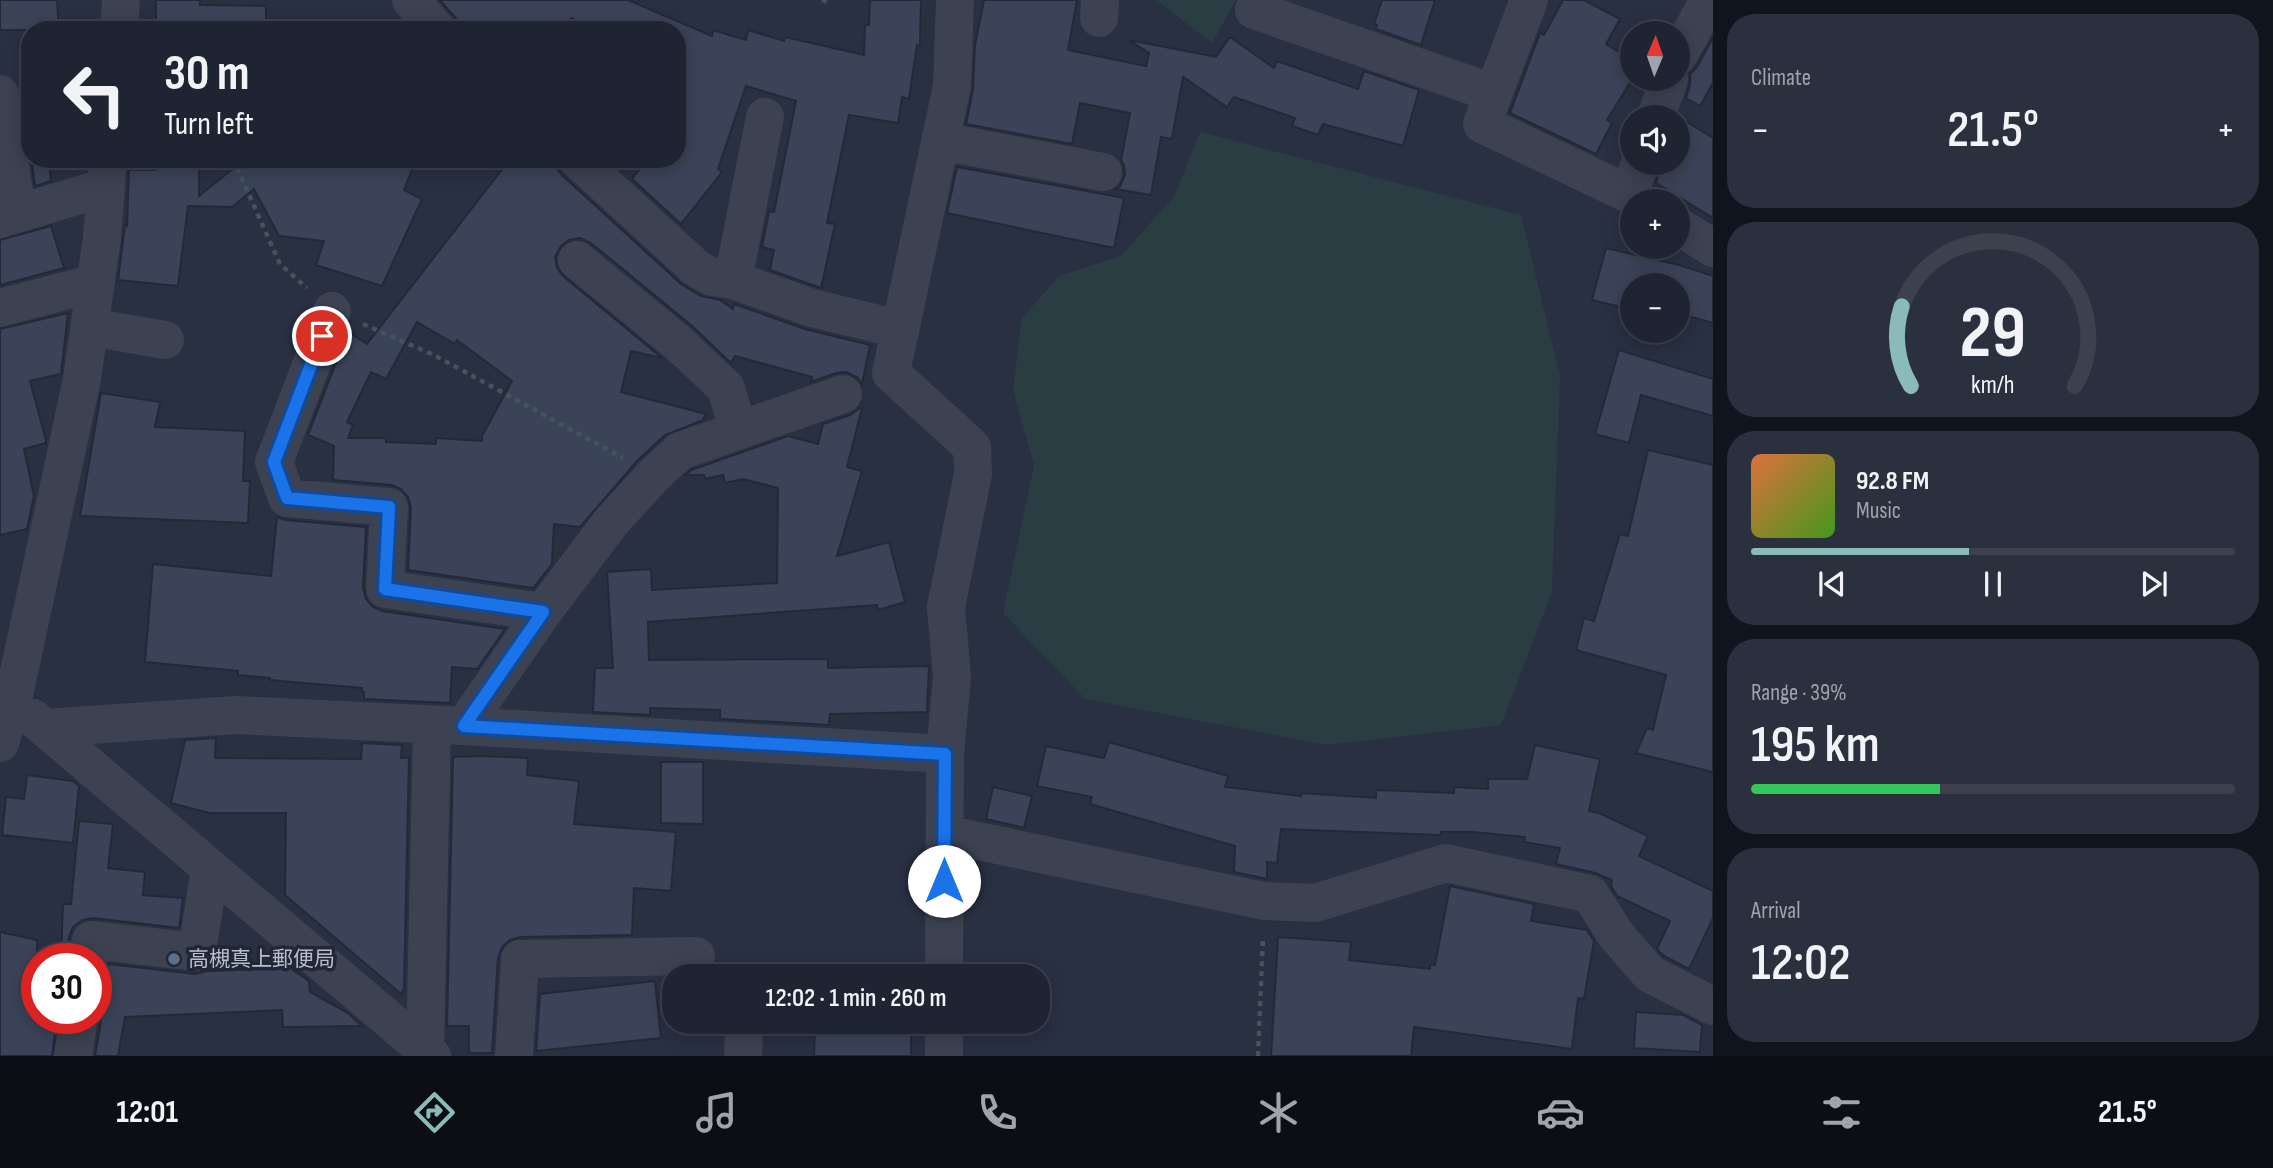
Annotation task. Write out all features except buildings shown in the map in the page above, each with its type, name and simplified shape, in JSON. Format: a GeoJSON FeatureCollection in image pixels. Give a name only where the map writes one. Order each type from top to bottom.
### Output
{"type":"FeatureCollection","features":[{"type":"Feature","properties":{"kind":"street"},"geometry":{"type":"LineString","coordinates":[[120,21],[121,0]]}},
{"type":"Feature","properties":{"kind":"street"},"geometry":{"type":"LineString","coordinates":[[411,0],[429,21]]}},
{"type":"Feature","properties":{"kind":"street"},"geometry":{"type":"LineString","coordinates":[[944,964],[945,754],[952,677],[946,607],[973,474],[972,447],[891,373],[951,86],[954,0]]}},
{"type":"Feature","properties":{"kind":"street"},"geometry":{"type":"LineString","coordinates":[[1529,0],[1482,124],[1636,186]]}},
{"type":"Feature","properties":{"kind":"street"},"geometry":{"type":"LineString","coordinates":[[1690,34],[1709,0]]}},
{"type":"Feature","properties":{"kind":"street"},"geometry":{"type":"LineString","coordinates":[[1254,10],[1493,93]]}},
{"type":"Feature","properties":{"kind":"street"},"geometry":{"type":"LineString","coordinates":[[21,88],[0,92],[9,216],[107,173],[82,379],[4,712],[45,728],[429,1053]]}},
{"type":"Feature","properties":{"kind":"street"},"geometry":{"type":"LineString","coordinates":[[733,280],[765,117]]}},
{"type":"Feature","properties":{"kind":"street"},"geometry":{"type":"LineString","coordinates":[[940,141],[1102,172]]}},
{"type":"Feature","properties":{"kind":"street"},"geometry":{"type":"LineString","coordinates":[[587,168],[696,268],[712,277],[733,280],[812,309],[899,329]]}},
{"type":"Feature","properties":{"kind":"street"},"geometry":{"type":"LineString","coordinates":[[1690,234],[1713,248]]}},
{"type":"Feature","properties":{"kind":"street"},"geometry":{"type":"LineString","coordinates":[[577,260],[677,342],[726,388],[738,429]]}},
{"type":"Feature","properties":{"kind":"street"},"geometry":{"type":"LineString","coordinates":[[0,308],[95,284]]}},
{"type":"Feature","properties":{"kind":"street"},"geometry":{"type":"LineString","coordinates":[[332,310],[274,462],[287,498],[389,507],[385,589],[543,612]]}},
{"type":"Feature","properties":{"kind":"street"},"geometry":{"type":"LineString","coordinates":[[90,327],[165,340]]}},
{"type":"Feature","properties":{"kind":"street"},"geometry":{"type":"LineString","coordinates":[[429,1053],[448,725],[543,612],[611,522],[654,475],[680,452],[738,429],[843,394]]}},
{"type":"Feature","properties":{"kind":"street"},"geometry":{"type":"LineString","coordinates":[[45,728],[236,715],[945,754]]}},
{"type":"Feature","properties":{"kind":"street"},"geometry":{"type":"LineString","coordinates":[[944,834],[1264,901],[1315,903],[1446,863],[1590,894],[1616,934],[1650,974],[1713,1006]]}},
{"type":"Feature","properties":{"kind":"street"},"geometry":{"type":"LineString","coordinates":[[91,943],[91,940],[197,953],[210,868]]}},
{"type":"Feature","properties":{"kind":"street"},"geometry":{"type":"LineString","coordinates":[[514,1056],[520,959],[696,956]]}},
{"type":"Feature","properties":{"kind":"street"},"geometry":{"type":"LineString","coordinates":[[73,1056],[76,1034]]}},
{"type":"Feature","properties":{"kind":"street"},"geometry":{"type":"LineString","coordinates":[[944,1034],[944,1056]]}},
{"type":"Feature","properties":{"kind":"path"},"geometry":{"type":"LineString","coordinates":[[822,0],[830,3]]}},
{"type":"Feature","properties":{"kind":"path"},"geometry":{"type":"LineString","coordinates":[[237,168],[280,264],[332,310],[434,355],[654,475]]}},
{"type":"Feature","properties":{"kind":"path"},"geometry":{"type":"LineString","coordinates":[[1258,1056],[1264,901]]}},
{"type":"Feature","properties":{"kind":"shaded area"},"geometry":{"type":"Polygon","coordinates":[[[1156,0],[1236,0],[1212,43],[1156,0]]]}},
{"type":"Feature","properties":{"kind":"shaded area"},"geometry":{"type":"Polygon","coordinates":[[[1200,132],[1521,215],[1560,375],[1552,592],[1501,725],[1327,745],[1085,699],[1003,613],[1034,465],[1013,390],[1022,318],[1059,276],[1121,256],[1175,195],[1200,132]]]}},
{"type":"Feature","properties":{"kind":"place","name":"高槻真上郵便局"},"geometry":{"type":"Point","coordinates":[174,959]}},
{"type":"Feature","properties":{"kind":"route"},"geometry":{"type":"LineString","coordinates":[[322,336],[274,462],[287,498],[389,507],[385,589],[543,612],[464,726],[945,754],[944,881]]}}]}
